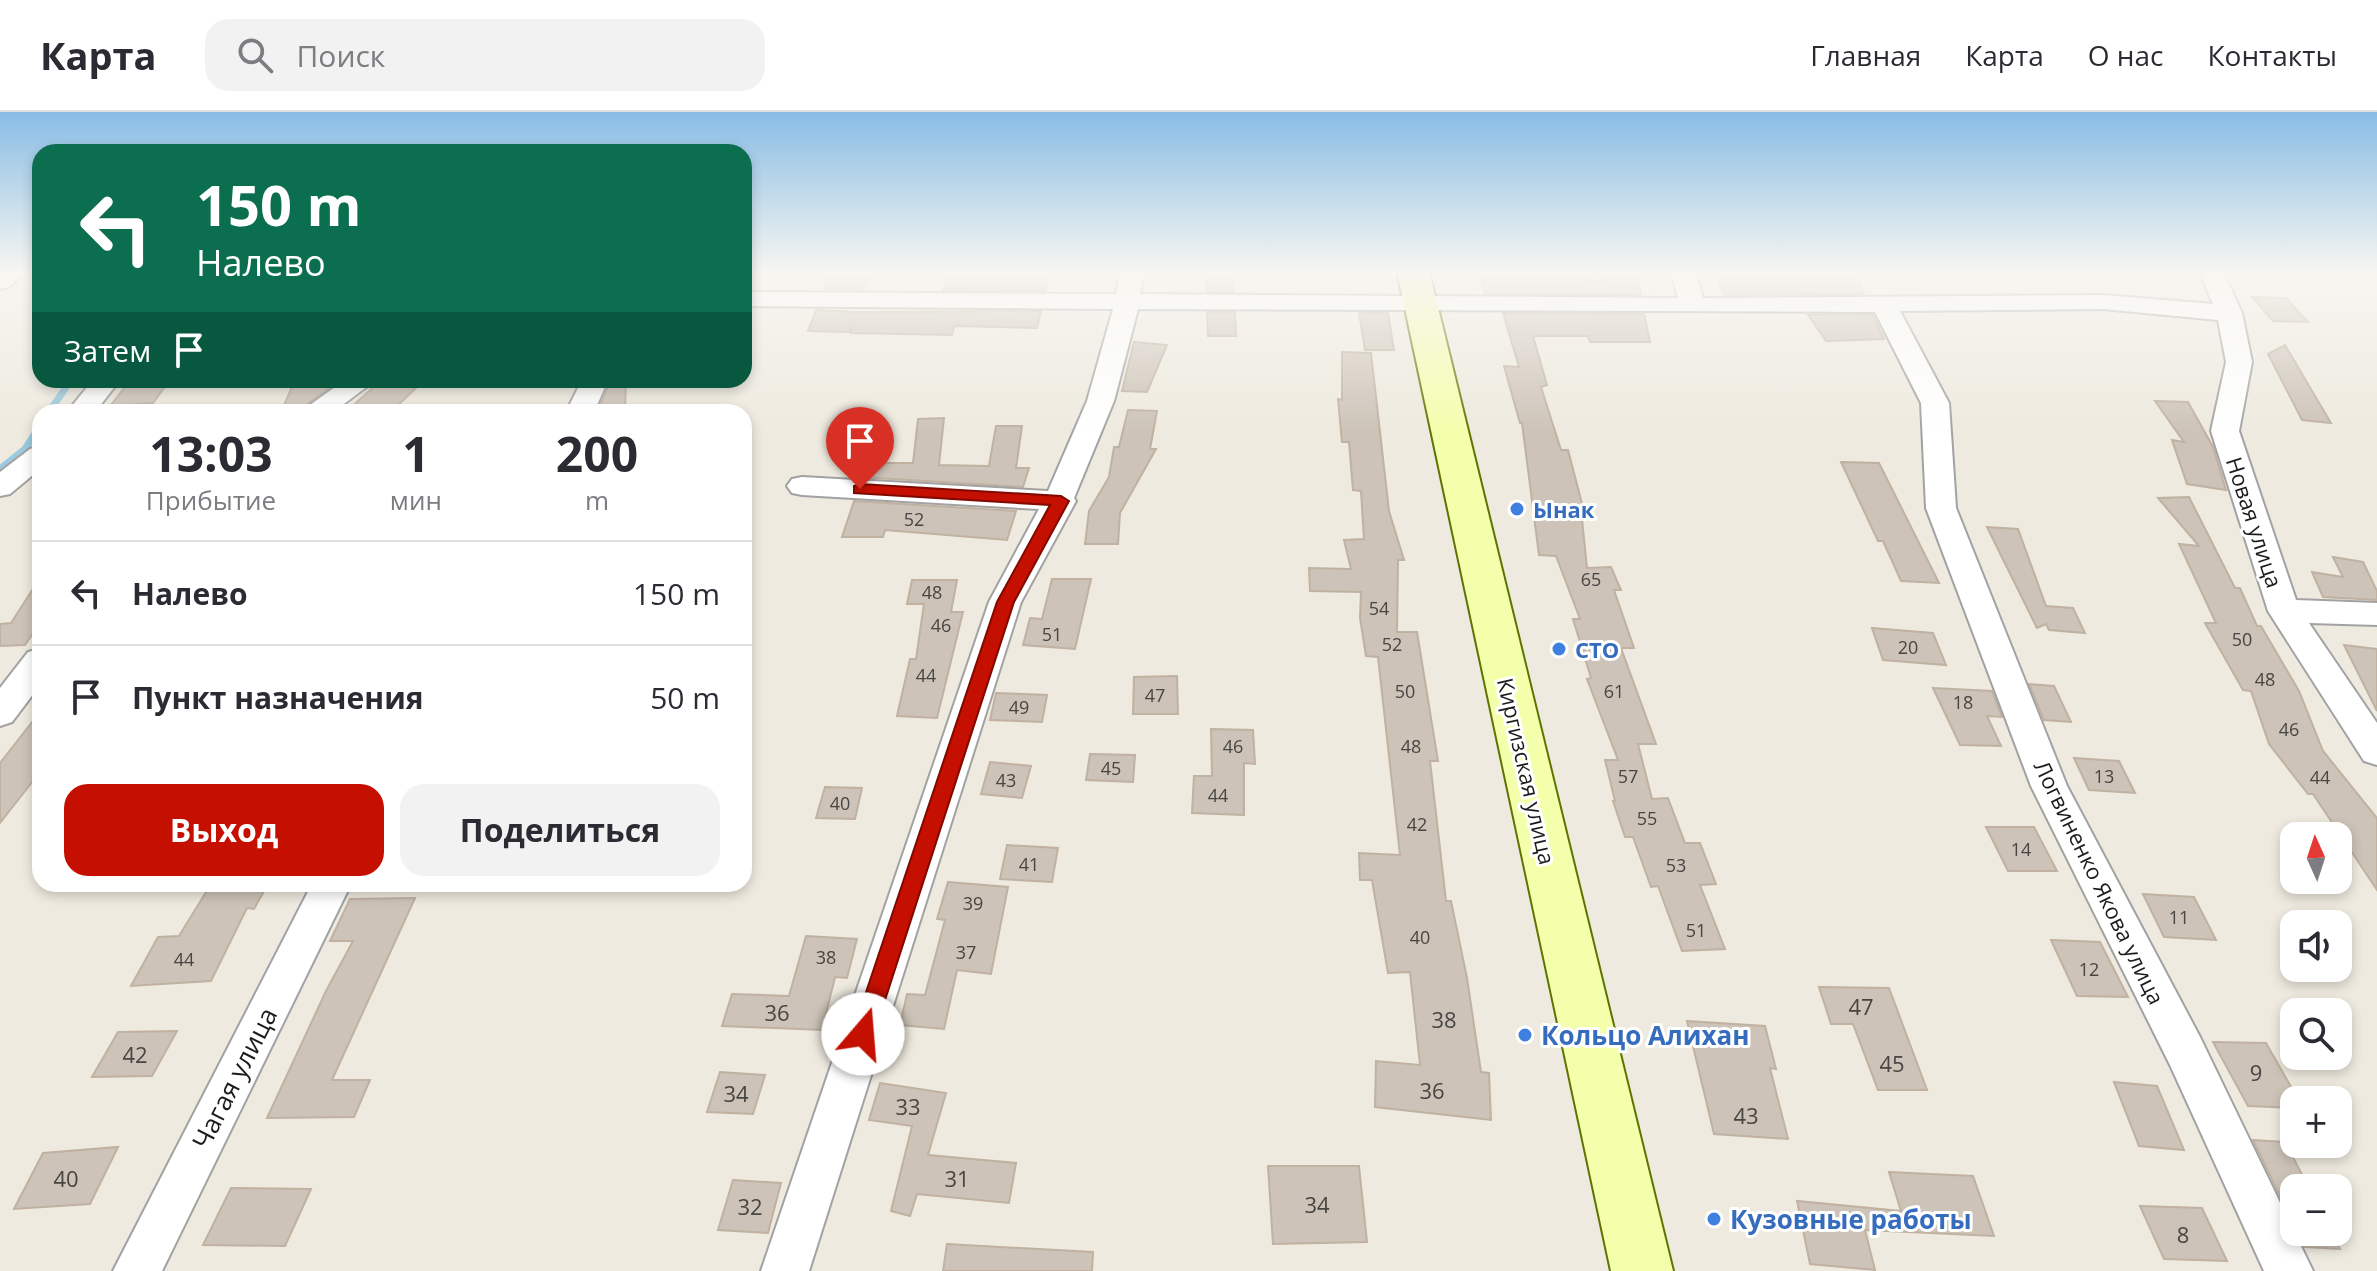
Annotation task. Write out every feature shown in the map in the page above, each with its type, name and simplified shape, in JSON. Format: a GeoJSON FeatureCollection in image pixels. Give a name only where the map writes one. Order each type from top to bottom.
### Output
{"type":"FeatureCollection","features":[{"type":"Feature","properties":{"kind":"main road","name":"Киргизская улица"},"geometry":{"type":"LineString","coordinates":[[1426,325],[1642,1271]]}},
{"type":"Feature","properties":{"kind":"street"},"geometry":{"type":"LineString","coordinates":[[785,1271],[1005,602],[1061,501],[1101,403],[1120,325]]}},
{"type":"Feature","properties":{"kind":"street","name":"Логвиненко Якова улица"},"geometry":{"type":"LineString","coordinates":[[1895,325],[1935,403],[1941,508],[2049,786],[2185,1051],[2289,1271]]}},
{"type":"Feature","properties":{"kind":"street","name":"Новая улица"},"geometry":{"type":"LineString","coordinates":[[2231,325],[2239,362],[2225,431],[2284,611],[2377,751]]}},
{"type":"Feature","properties":{"kind":"street"},"geometry":{"type":"LineString","coordinates":[[88,404],[100,388]]}},
{"type":"Feature","properties":{"kind":"street"},"geometry":{"type":"LineString","coordinates":[[326,404],[351,388]]}},
{"type":"Feature","properties":{"kind":"street"},"geometry":{"type":"LineString","coordinates":[[0,487],[32,461]]}},
{"type":"Feature","properties":{"kind":"street"},"geometry":{"type":"LineString","coordinates":[[802,486],[1061,501]]}},
{"type":"Feature","properties":{"kind":"street"},"geometry":{"type":"LineString","coordinates":[[2284,611],[2377,614]]}},
{"type":"Feature","properties":{"kind":"street"},"geometry":{"type":"LineString","coordinates":[[0,713],[32,671]]}},
{"type":"Feature","properties":{"kind":"street","name":"Чагая улица"},"geometry":{"type":"LineString","coordinates":[[137,1271],[328,892]]}},
{"type":"Feature","properties":{"kind":"building"},"geometry":{"type":"Polygon","coordinates":[[[810,325],[851,325],[849,332],[808,331],[810,325]]]}},
{"type":"Feature","properties":{"kind":"building"},"geometry":{"type":"Polygon","coordinates":[[[851,325],[1038,325],[1037,328],[954,326],[952,335],[851,333],[851,325]]]}},
{"type":"Feature","properties":{"kind":"building"},"geometry":{"type":"Polygon","coordinates":[[[1208,325],[1236,325],[1236,336],[1208,336],[1208,325]]]}},
{"type":"Feature","properties":{"kind":"building"},"geometry":{"type":"Polygon","coordinates":[[[1361,325],[1390,325],[1394,350],[1365,350],[1361,325]]]}},
{"type":"Feature","properties":{"kind":"building"},"geometry":{"type":"Polygon","coordinates":[[[1507,325],[1646,325],[1650,342],[1590,342],[1588,336],[1533,336],[1547,385],[1541,387],[1561,450],[1568,450],[1586,519],[1582,519],[1587,568],[1611,567],[1621,590],[1614,590],[1634,648],[1621,648],[1656,744],[1638,744],[1652,799],[1668,798],[1685,843],[1700,843],[1716,884],[1700,885],[1725,949],[1682,951],[1658,886],[1651,887],[1633,837],[1625,837],[1613,801],[1605,760],[1618,760],[1587,679],[1591,678],[1573,619],[1580,619],[1556,556],[1539,555],[1522,423],[1504,366],[1519,367],[1507,325]]]}},
{"type":"Feature","properties":{"kind":"building"},"geometry":{"type":"Polygon","coordinates":[[[1815,325],[1878,325],[1884,339],[1826,341],[1815,325]]]}},
{"type":"Feature","properties":{"kind":"building"},"geometry":{"type":"Polygon","coordinates":[[[1134,342],[1167,345],[1147,392],[1122,391],[1134,342]]]}},
{"type":"Feature","properties":{"kind":"building"},"geometry":{"type":"Polygon","coordinates":[[[2285,345],[2331,423],[2302,420],[2268,354],[2285,345]]]}},
{"type":"Feature","properties":{"kind":"building"},"geometry":{"type":"Polygon","coordinates":[[[1342,352],[1371,353],[1389,511],[1404,560],[1398,560],[1397,632],[1417,632],[1438,761],[1430,761],[1446,901],[1451,901],[1467,978],[1481,1072],[1489,1073],[1491,1120],[1375,1107],[1376,1061],[1420,1065],[1410,972],[1388,973],[1372,880],[1360,880],[1359,853],[1400,855],[1378,657],[1366,656],[1360,618],[1361,592],[1310,591],[1309,568],[1351,569],[1344,540],[1364,539],[1361,491],[1353,490],[1349,442],[1342,442],[1338,399],[1342,400],[1342,352]]]}},
{"type":"Feature","properties":{"kind":"building"},"geometry":{"type":"Polygon","coordinates":[[[124,388],[164,388],[153,403],[112,404],[124,388]]]}},
{"type":"Feature","properties":{"kind":"building"},"geometry":{"type":"Polygon","coordinates":[[[292,388],[329,388],[308,404],[284,404],[292,388]]]}},
{"type":"Feature","properties":{"kind":"building"},"geometry":{"type":"Polygon","coordinates":[[[372,388],[416,388],[399,404],[355,404],[372,388]]]}},
{"type":"Feature","properties":{"kind":"building"},"geometry":{"type":"Polygon","coordinates":[[[608,388],[626,388],[625,404],[600,404],[608,388]]]}},
{"type":"Feature","properties":{"kind":"building"},"geometry":{"type":"Polygon","coordinates":[[[2155,401],[2188,402],[2213,447],[2226,490],[2187,484],[2172,440],[2184,442],[2155,401]]]}},
{"type":"Feature","properties":{"kind":"building"},"geometry":{"type":"Polygon","coordinates":[[[1128,410],[1157,411],[1150,449],[1156,449],[1120,513],[1118,544],[1085,544],[1089,511],[1109,477],[1114,447],[1119,447],[1128,410]]]}},
{"type":"Feature","properties":{"kind":"building"},"geometry":{"type":"Polygon","coordinates":[[[944,418],[939,465],[989,466],[996,426],[1022,426],[1016,468],[1029,468],[1023,487],[861,477],[865,463],[913,463],[918,419],[944,418]]]}},
{"type":"Feature","properties":{"kind":"building"},"geometry":{"type":"Polygon","coordinates":[[[1841,462],[1879,463],[1939,583],[1901,581],[1883,541],[1878,541],[1841,462]]]}},
{"type":"Feature","properties":{"kind":"building"},"geometry":{"type":"Polygon","coordinates":[[[2189,497],[2235,588],[2240,588],[2257,626],[2261,626],[2299,691],[2323,751],[2377,818],[2377,890],[2352,852],[2352,822],[2332,822],[2313,794],[2308,794],[2269,744],[2251,691],[2243,690],[2205,623],[2216,623],[2179,544],[2199,546],[2158,498],[2189,497]]]}},
{"type":"Feature","properties":{"kind":"building"},"geometry":{"type":"Polygon","coordinates":[[[854,501],[1016,511],[1007,540],[885,530],[883,537],[842,537],[854,501]]]}},
{"type":"Feature","properties":{"kind":"building"},"geometry":{"type":"Polygon","coordinates":[[[1987,527],[2018,529],[2046,606],[2073,608],[2085,633],[2049,630],[2046,624],[2037,628],[1987,527]]]}},
{"type":"Feature","properties":{"kind":"building"},"geometry":{"type":"Polygon","coordinates":[[[2333,557],[2363,562],[2377,591],[2377,600],[2323,597],[2312,572],[2343,577],[2333,557]]]}},
{"type":"Feature","properties":{"kind":"building"},"geometry":{"type":"Polygon","coordinates":[[[1052,579],[1091,579],[1075,649],[1023,645],[1030,618],[1042,619],[1052,579]]]}},
{"type":"Feature","properties":{"kind":"building"},"geometry":{"type":"Polygon","coordinates":[[[912,580],[957,580],[951,612],[963,612],[937,718],[897,716],[910,659],[916,659],[924,604],[907,604],[912,580]]]}},
{"type":"Feature","properties":{"kind":"building"},"geometry":{"type":"Polygon","coordinates":[[[32,590],[32,635],[25,645],[0,646],[0,624],[11,623],[32,590]]]}},
{"type":"Feature","properties":{"kind":"building"},"geometry":{"type":"Polygon","coordinates":[[[1872,628],[1933,633],[1946,665],[1883,660],[1872,628]]]}},
{"type":"Feature","properties":{"kind":"building"},"geometry":{"type":"Polygon","coordinates":[[[2344,645],[2377,649],[2377,711],[2344,645]]]}},
{"type":"Feature","properties":{"kind":"building"},"geometry":{"type":"Polygon","coordinates":[[[1177,676],[1178,714],[1133,714],[1134,677],[1177,676]]]}},
{"type":"Feature","properties":{"kind":"building"},"geometry":{"type":"Polygon","coordinates":[[[2029,684],[2054,686],[2071,722],[2044,720],[2029,684]]]}},
{"type":"Feature","properties":{"kind":"building"},"geometry":{"type":"Polygon","coordinates":[[[1933,688],[1992,691],[2002,717],[1987,716],[2001,746],[1960,745],[1933,688]]]}},
{"type":"Feature","properties":{"kind":"building"},"geometry":{"type":"Polygon","coordinates":[[[996,693],[1047,695],[1042,722],[990,720],[996,693]]]}},
{"type":"Feature","properties":{"kind":"building"},"geometry":{"type":"Polygon","coordinates":[[[32,722],[32,782],[0,823],[0,763],[32,722]]]}},
{"type":"Feature","properties":{"kind":"building"},"geometry":{"type":"Polygon","coordinates":[[[1211,729],[1253,730],[1255,764],[1244,763],[1244,815],[1192,813],[1194,776],[1212,776],[1211,729]]]}},
{"type":"Feature","properties":{"kind":"building"},"geometry":{"type":"Polygon","coordinates":[[[1090,754],[1135,755],[1133,782],[1086,780],[1090,754]]]}},
{"type":"Feature","properties":{"kind":"building"},"geometry":{"type":"Polygon","coordinates":[[[2074,758],[2119,761],[2135,793],[2089,790],[2074,758]]]}},
{"type":"Feature","properties":{"kind":"building"},"geometry":{"type":"Polygon","coordinates":[[[990,762],[1031,766],[1022,798],[981,794],[990,762]]]}},
{"type":"Feature","properties":{"kind":"building"},"geometry":{"type":"Polygon","coordinates":[[[825,787],[862,788],[855,819],[816,818],[825,787]]]}},
{"type":"Feature","properties":{"kind":"building"},"geometry":{"type":"Polygon","coordinates":[[[1986,827],[2034,827],[2057,871],[2008,871],[1986,827]]]}},
{"type":"Feature","properties":{"kind":"building"},"geometry":{"type":"Polygon","coordinates":[[[1007,845],[1058,848],[1052,882],[1000,879],[1007,845]]]}},
{"type":"Feature","properties":{"kind":"building"},"geometry":{"type":"Polygon","coordinates":[[[948,882],[1008,887],[991,974],[957,970],[944,1029],[900,1025],[907,994],[925,995],[945,920],[937,919],[948,882]]]}},
{"type":"Feature","properties":{"kind":"building"},"geometry":{"type":"Polygon","coordinates":[[[206,892],[264,892],[254,909],[247,908],[211,981],[131,986],[158,937],[179,936],[206,892]]]}},
{"type":"Feature","properties":{"kind":"building"},"geometry":{"type":"Polygon","coordinates":[[[2143,894],[2194,897],[2216,940],[2164,937],[2143,894]]]}},
{"type":"Feature","properties":{"kind":"building"},"geometry":{"type":"Polygon","coordinates":[[[415,898],[332,1080],[370,1080],[354,1117],[267,1118],[326,991],[353,941],[330,941],[350,899],[415,898]]]}},
{"type":"Feature","properties":{"kind":"building"},"geometry":{"type":"Polygon","coordinates":[[[806,936],[857,939],[847,978],[835,977],[822,1030],[722,1026],[732,994],[789,996],[806,936]]]}},
{"type":"Feature","properties":{"kind":"building"},"geometry":{"type":"Polygon","coordinates":[[[2051,940],[2100,942],[2128,997],[2077,996],[2051,940]]]}},
{"type":"Feature","properties":{"kind":"building"},"geometry":{"type":"Polygon","coordinates":[[[1819,987],[1889,988],[1927,1090],[1878,1090],[1853,1024],[1831,1024],[1819,987]]]}},
{"type":"Feature","properties":{"kind":"building"},"geometry":{"type":"Polygon","coordinates":[[[1687,1021],[1765,1026],[1776,1069],[1770,1068],[1788,1139],[1714,1134],[1687,1021]]]}},
{"type":"Feature","properties":{"kind":"building"},"geometry":{"type":"Polygon","coordinates":[[[177,1031],[152,1076],[92,1077],[118,1032],[177,1031]]]}},
{"type":"Feature","properties":{"kind":"building"},"geometry":{"type":"Polygon","coordinates":[[[2213,1042],[2266,1043],[2291,1086],[2280,1086],[2280,1107],[2248,1106],[2213,1042]]]}},
{"type":"Feature","properties":{"kind":"building"},"geometry":{"type":"Polygon","coordinates":[[[720,1072],[765,1075],[753,1114],[707,1112],[720,1072]]]}},
{"type":"Feature","properties":{"kind":"building"},"geometry":{"type":"Polygon","coordinates":[[[2114,1082],[2157,1086],[2184,1150],[2139,1146],[2114,1082]]]}},
{"type":"Feature","properties":{"kind":"building"},"geometry":{"type":"Polygon","coordinates":[[[880,1083],[946,1093],[928,1155],[1016,1163],[1009,1203],[917,1194],[910,1216],[891,1211],[912,1126],[869,1120],[880,1083]]]}},
{"type":"Feature","properties":{"kind":"building"},"geometry":{"type":"Polygon","coordinates":[[[2253,1140],[2280,1142],[2280,1158],[2293,1158],[2302,1174],[2280,1174],[2280,1196],[2253,1140]]]}},
{"type":"Feature","properties":{"kind":"building"},"geometry":{"type":"Polygon","coordinates":[[[118,1147],[90,1204],[14,1209],[43,1153],[118,1147]]]}},
{"type":"Feature","properties":{"kind":"building"},"geometry":{"type":"Polygon","coordinates":[[[1268,1166],[1359,1166],[1367,1242],[1273,1244],[1268,1166]]]}},
{"type":"Feature","properties":{"kind":"building"},"geometry":{"type":"Polygon","coordinates":[[[1889,1172],[1973,1176],[1994,1236],[1865,1230],[1875,1270],[1810,1264],[1797,1201],[1901,1211],[1889,1172]]]}},
{"type":"Feature","properties":{"kind":"building"},"geometry":{"type":"Polygon","coordinates":[[[733,1180],[781,1183],[768,1233],[718,1230],[733,1180]]]}},
{"type":"Feature","properties":{"kind":"building"},"geometry":{"type":"Polygon","coordinates":[[[231,1188],[311,1189],[285,1246],[203,1245],[231,1188]]]}},
{"type":"Feature","properties":{"kind":"building"},"geometry":{"type":"Polygon","coordinates":[[[2140,1206],[2202,1208],[2227,1261],[2164,1259],[2140,1206]]]}},
{"type":"Feature","properties":{"kind":"building"},"geometry":{"type":"Polygon","coordinates":[[[947,1244],[1093,1252],[1092,1271],[943,1271],[947,1244]]]}},
{"type":"Feature","properties":{"kind":"building"},"geometry":{"type":"Polygon","coordinates":[[[2338,1246],[2340,1249],[2305,1247],[2338,1246]]]}},
{"type":"Feature","properties":{"kind":"waterway"},"geometry":{"type":"LineString","coordinates":[[54,404],[66,388]]}},
{"type":"Feature","properties":{"kind":"waterway"},"geometry":{"type":"LineString","coordinates":[[0,469],[25,449],[32,438]]}},
{"type":"Feature","properties":{"kind":"place","name":"Ынак"},"geometry":{"type":"Point","coordinates":[1517,509]}},
{"type":"Feature","properties":{"kind":"place","name":"СТО"},"geometry":{"type":"Point","coordinates":[1559,649]}},
{"type":"Feature","properties":{"kind":"place","name":"Кольцо Алихан"},"geometry":{"type":"Point","coordinates":[1525,1035]}},
{"type":"Feature","properties":{"kind":"place","name":"Кузовные работы"},"geometry":{"type":"Point","coordinates":[1714,1219]}},
{"type":"Feature","properties":{"kind":"route"},"geometry":{"type":"LineString","coordinates":[[860,489],[1061,501],[1005,602],[863,1034]]}}]}
